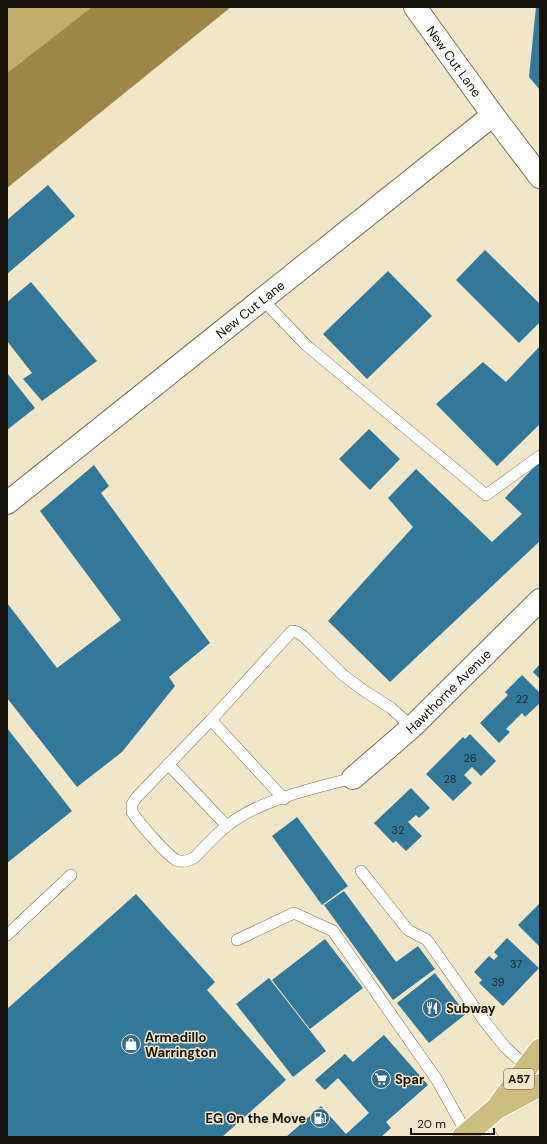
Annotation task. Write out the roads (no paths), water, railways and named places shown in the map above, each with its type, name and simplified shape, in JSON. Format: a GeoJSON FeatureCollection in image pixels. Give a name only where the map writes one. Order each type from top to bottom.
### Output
{"type":"FeatureCollection","features":[{"type":"Feature","properties":{"kind":"main road","name":"A57"},"geometry":{"type":"LineString","coordinates":[[476,1133],[497,1108],[534,1072],[540,1050]]}},
{"type":"Feature","properties":{"kind":"main road","name":"A57"},"geometry":{"type":"LineString","coordinates":[[497,1108],[540,1085]]}},
{"type":"Feature","properties":{"kind":"street","name":"New Cut Lane"},"geometry":{"type":"LineString","coordinates":[[415,7],[540,177]]}},
{"type":"Feature","properties":{"kind":"street","name":"New Cut Lane"},"geometry":{"type":"LineString","coordinates":[[7,503],[493,115]]}},
{"type":"Feature","properties":{"kind":"street","name":"Hawthorne Avenue"},"geometry":{"type":"LineString","coordinates":[[354,778],[412,727],[540,600]]}},
{"type":"Feature","properties":{"kind":"lane"},"geometry":{"type":"LineString","coordinates":[[262,299],[306,345],[486,495],[540,456]]}},
{"type":"Feature","properties":{"kind":"lane"},"geometry":{"type":"LineString","coordinates":[[354,778],[256,808],[227,826],[194,858],[188,861],[181,862],[171,856],[132,812],[132,804],[136,798],[211,720],[292,631],[303,636],[348,679],[391,708],[412,727]]}},
{"type":"Feature","properties":{"kind":"lane"},"geometry":{"type":"LineString","coordinates":[[211,720],[284,799]]}},
{"type":"Feature","properties":{"kind":"lane"},"geometry":{"type":"LineString","coordinates":[[168,764],[227,826]]}},
{"type":"Feature","properties":{"kind":"lane"},"geometry":{"type":"LineString","coordinates":[[361,871],[408,930],[426,940],[505,1048],[534,1072]]}},
{"type":"Feature","properties":{"kind":"lane"},"geometry":{"type":"LineString","coordinates":[[7,935],[71,875]]}},
{"type":"Feature","properties":{"kind":"lane"},"geometry":{"type":"LineString","coordinates":[[237,940],[294,913],[333,931],[476,1133]]}},
{"type":"Feature","properties":{"kind":"place","name":"Subway"},"geometry":{"type":"Point","coordinates":[432,1008]}},
{"type":"Feature","properties":{"kind":"place","name":"Armadillo Warrington"},"geometry":{"type":"Point","coordinates":[131,1044]}},
{"type":"Feature","properties":{"kind":"place","name":"Spar"},"geometry":{"type":"Point","coordinates":[381,1079]}},
{"type":"Feature","properties":{"kind":"place","name":"EG On the Move"},"geometry":{"type":"Point","coordinates":[320,1118]}}]}
